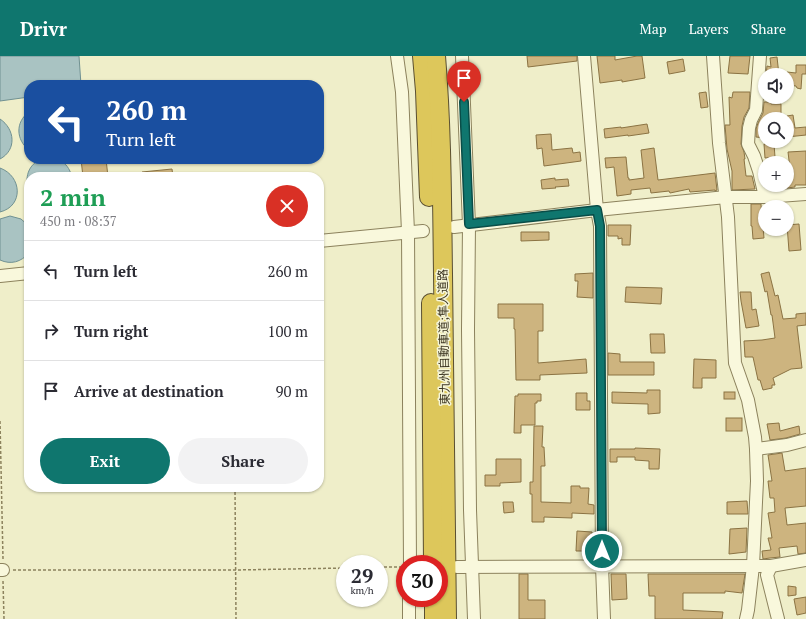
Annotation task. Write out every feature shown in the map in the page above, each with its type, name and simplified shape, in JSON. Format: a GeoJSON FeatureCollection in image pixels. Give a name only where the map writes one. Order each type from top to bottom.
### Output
{"type":"FeatureCollection","features":[{"type":"Feature","properties":{"kind":"highway","name":"東九州自動車道;隼人道路"},"geometry":{"type":"LineString","coordinates":[[422,56],[425,91],[430,219],[433,555]]}},
{"type":"Feature","properties":{"kind":"highway","name":"東九州自動車道;隼人道路"},"geometry":{"type":"LineString","coordinates":[[436,56],[439,92],[442,226],[447,619]]}},
{"type":"Feature","properties":{"kind":"highway"},"geometry":{"type":"LineString","coordinates":[[434,607],[434,619]]}},
{"type":"Feature","properties":{"kind":"street"},"geometry":{"type":"LineString","coordinates":[[397,56],[402,92],[408,232],[410,555]]}},
{"type":"Feature","properties":{"kind":"street"},"geometry":{"type":"LineString","coordinates":[[462,56],[469,224],[468,346],[470,510],[474,619]]}},
{"type":"Feature","properties":{"kind":"street"},"geometry":{"type":"LineString","coordinates":[[584,56],[597,210],[600,226],[602,566],[604,619]]}},
{"type":"Feature","properties":{"kind":"street"},"geometry":{"type":"LineString","coordinates":[[713,56],[719,144],[726,197],[735,363],[748,400],[756,449],[757,481],[753,566],[746,619]]}},
{"type":"Feature","properties":{"kind":"street"},"geometry":{"type":"LineString","coordinates":[[760,56],[756,110],[749,128],[748,144],[759,171],[765,197]]}},
{"type":"Feature","properties":{"kind":"street"},"geometry":{"type":"LineString","coordinates":[[454,227],[469,224],[726,197],[765,197],[806,194]]}},
{"type":"Feature","properties":{"kind":"street"},"geometry":{"type":"LineString","coordinates":[[324,240],[423,231]]}},
{"type":"Feature","properties":{"kind":"street"},"geometry":{"type":"LineString","coordinates":[[0,276],[24,274]]}},
{"type":"Feature","properties":{"kind":"street"},"geometry":{"type":"LineString","coordinates":[[756,449],[787,445],[806,440]]}},
{"type":"Feature","properties":{"kind":"street"},"geometry":{"type":"LineString","coordinates":[[457,567],[771,566],[806,560]]}},
{"type":"Feature","properties":{"kind":"street"},"geometry":{"type":"LineString","coordinates":[[771,566],[767,575],[778,619]]}},
{"type":"Feature","properties":{"kind":"street"},"geometry":{"type":"LineString","coordinates":[[408,619],[409,607]]}},
{"type":"Feature","properties":{"kind":"path"},"geometry":{"type":"LineString","coordinates":[[0,421],[4,619]]}},
{"type":"Feature","properties":{"kind":"path"},"geometry":{"type":"LineString","coordinates":[[235,492],[236,619]]}},
{"type":"Feature","properties":{"kind":"path"},"geometry":{"type":"LineString","coordinates":[[2,570],[236,570],[336,568]]}},
{"type":"Feature","properties":{"kind":"water"},"geometry":{"type":"Polygon","coordinates":[[[0,56],[79,56],[81,80],[24,80],[24,98],[0,101],[0,56]]]}},
{"type":"Feature","properties":{"kind":"water"},"geometry":{"type":"Polygon","coordinates":[[[24,116],[24,144],[19,131],[21,121],[24,116]]]}},
{"type":"Feature","properties":{"kind":"water"},"geometry":{"type":"Polygon","coordinates":[[[0,119],[9,128],[12,139],[9,150],[0,159],[0,119]]]}},
{"type":"Feature","properties":{"kind":"water"},"geometry":{"type":"Polygon","coordinates":[[[33,164],[65,164],[70,172],[28,172],[33,164]]]}},
{"type":"Feature","properties":{"kind":"water"},"geometry":{"type":"Polygon","coordinates":[[[0,168],[13,177],[17,191],[13,204],[8,209],[0,212],[0,168]]]}},
{"type":"Feature","properties":{"kind":"water"},"geometry":{"type":"Polygon","coordinates":[[[10,216],[21,219],[24,222],[23,259],[16,262],[4,262],[0,260],[0,219],[10,216]]]}},
{"type":"Feature","properties":{"kind":"building"},"geometry":{"type":"Polygon","coordinates":[[[527,56],[577,56],[577,61],[528,67],[527,56]]]}},
{"type":"Feature","properties":{"kind":"building"},"geometry":{"type":"Polygon","coordinates":[[[597,56],[615,56],[615,60],[642,56],[645,78],[622,82],[622,80],[600,83],[597,56]]]}},
{"type":"Feature","properties":{"kind":"building"},"geometry":{"type":"Polygon","coordinates":[[[730,56],[750,56],[748,74],[728,73],[730,56]]]}},
{"type":"Feature","properties":{"kind":"building"},"geometry":{"type":"Polygon","coordinates":[[[777,57],[778,68],[767,68],[767,66],[771,67],[770,58],[777,57]]]}},
{"type":"Feature","properties":{"kind":"building"},"geometry":{"type":"Polygon","coordinates":[[[683,59],[685,71],[669,74],[667,62],[683,59]]]}},
{"type":"Feature","properties":{"kind":"building"},"geometry":{"type":"Polygon","coordinates":[[[796,65],[806,65],[806,74],[802,74],[801,89],[794,86],[794,73],[796,73],[796,65]]]}},
{"type":"Feature","properties":{"kind":"building"},"geometry":{"type":"Polygon","coordinates":[[[706,92],[708,107],[701,108],[699,93],[706,92]]]}},
{"type":"Feature","properties":{"kind":"building"},"geometry":{"type":"Polygon","coordinates":[[[733,92],[750,92],[749,108],[744,117],[742,126],[741,144],[744,152],[746,176],[752,176],[755,189],[732,190],[732,171],[727,149],[725,125],[730,125],[729,97],[732,98],[733,92]]]}},
{"type":"Feature","properties":{"kind":"building"},"geometry":{"type":"Polygon","coordinates":[[[764,104],[781,104],[781,112],[763,112],[764,104]]]}},
{"type":"Feature","properties":{"kind":"building"},"geometry":{"type":"Polygon","coordinates":[[[794,122],[795,128],[806,127],[806,135],[794,136],[794,122]]]}},
{"type":"Feature","properties":{"kind":"building"},"geometry":{"type":"Polygon","coordinates":[[[758,123],[758,137],[756,137],[758,123]]]}},
{"type":"Feature","properties":{"kind":"building"},"geometry":{"type":"Polygon","coordinates":[[[647,124],[649,133],[605,138],[604,129],[647,124]]]}},
{"type":"Feature","properties":{"kind":"building"},"geometry":{"type":"Polygon","coordinates":[[[551,134],[552,150],[572,148],[573,153],[580,152],[581,161],[544,166],[542,148],[537,149],[536,135],[551,134]]]}},
{"type":"Feature","properties":{"kind":"building"},"geometry":{"type":"Polygon","coordinates":[[[654,148],[658,180],[715,173],[717,190],[690,192],[689,189],[670,193],[669,191],[651,193],[650,188],[631,190],[631,194],[617,196],[614,167],[606,168],[605,158],[626,157],[629,180],[644,178],[641,150],[654,148]]]}},
{"type":"Feature","properties":{"kind":"building"},"geometry":{"type":"Polygon","coordinates":[[[764,148],[774,148],[775,156],[765,156],[764,148]]]}},
{"type":"Feature","properties":{"kind":"building"},"geometry":{"type":"Polygon","coordinates":[[[806,151],[806,185],[795,185],[794,187],[794,156],[788,156],[788,152],[806,151]]]}},
{"type":"Feature","properties":{"kind":"building"},"geometry":{"type":"Polygon","coordinates":[[[82,164],[107,164],[107,172],[82,172],[82,164]]]}},
{"type":"Feature","properties":{"kind":"building"},"geometry":{"type":"Polygon","coordinates":[[[172,169],[172,172],[142,172],[172,169]]]}},
{"type":"Feature","properties":{"kind":"building"},"geometry":{"type":"Polygon","coordinates":[[[555,178],[555,180],[568,179],[569,186],[542,189],[541,180],[555,178]]]}},
{"type":"Feature","properties":{"kind":"building"},"geometry":{"type":"Polygon","coordinates":[[[751,204],[758,204],[758,236],[764,236],[764,238],[753,239],[751,226],[751,204]]]}},
{"type":"Feature","properties":{"kind":"building"},"geometry":{"type":"Polygon","coordinates":[[[794,224],[799,224],[801,250],[789,251],[788,236],[794,236],[794,224]]]}},
{"type":"Feature","properties":{"kind":"building"},"geometry":{"type":"Polygon","coordinates":[[[608,225],[631,225],[630,245],[622,245],[622,238],[618,239],[618,236],[608,236],[608,225]]]}},
{"type":"Feature","properties":{"kind":"building"},"geometry":{"type":"Polygon","coordinates":[[[521,232],[549,232],[549,240],[521,241],[521,232]]]}},
{"type":"Feature","properties":{"kind":"building"},"geometry":{"type":"Polygon","coordinates":[[[769,272],[775,296],[778,295],[783,319],[796,318],[796,314],[806,313],[806,325],[797,326],[802,368],[791,369],[773,378],[775,385],[772,385],[772,388],[763,390],[760,380],[758,380],[753,357],[745,357],[744,341],[775,338],[767,291],[765,292],[761,274],[769,272]]]}},
{"type":"Feature","properties":{"kind":"building"},"geometry":{"type":"Polygon","coordinates":[[[593,273],[593,298],[577,297],[578,281],[575,281],[575,274],[593,273]]]}},
{"type":"Feature","properties":{"kind":"building"},"geometry":{"type":"Polygon","coordinates":[[[626,287],[662,288],[661,304],[625,302],[626,287]]]}},
{"type":"Feature","properties":{"kind":"building"},"geometry":{"type":"Polygon","coordinates":[[[740,292],[751,292],[752,310],[756,309],[759,326],[746,328],[740,292]]]}},
{"type":"Feature","properties":{"kind":"building"},"geometry":{"type":"Polygon","coordinates":[[[498,304],[543,304],[543,331],[538,331],[538,363],[586,359],[587,373],[540,375],[540,380],[516,380],[514,318],[498,318],[498,304]]]}},
{"type":"Feature","properties":{"kind":"building"},"geometry":{"type":"Polygon","coordinates":[[[650,334],[664,334],[665,353],[651,353],[650,334]]]}},
{"type":"Feature","properties":{"kind":"building"},"geometry":{"type":"Polygon","coordinates":[[[608,353],[620,354],[620,362],[654,362],[654,375],[608,375],[608,353]]]}},
{"type":"Feature","properties":{"kind":"building"},"geometry":{"type":"Polygon","coordinates":[[[694,359],[716,360],[716,378],[702,378],[702,388],[693,388],[694,359]]]}},
{"type":"Feature","properties":{"kind":"building"},"geometry":{"type":"Polygon","coordinates":[[[647,390],[660,390],[660,413],[648,414],[648,404],[612,403],[612,392],[647,393],[647,390]]]}},
{"type":"Feature","properties":{"kind":"building"},"geometry":{"type":"Polygon","coordinates":[[[724,392],[735,392],[735,399],[724,399],[724,392]]]}},
{"type":"Feature","properties":{"kind":"building"},"geometry":{"type":"Polygon","coordinates":[[[576,393],[587,393],[587,401],[590,401],[590,410],[576,410],[576,393]]]}},
{"type":"Feature","properties":{"kind":"building"},"geometry":{"type":"Polygon","coordinates":[[[518,394],[541,394],[541,401],[537,401],[537,403],[535,403],[535,425],[521,425],[521,433],[514,433],[515,396],[518,396],[518,394]]]}},
{"type":"Feature","properties":{"kind":"building"},"geometry":{"type":"Polygon","coordinates":[[[726,418],[742,418],[742,431],[726,431],[726,418]]]}},
{"type":"Feature","properties":{"kind":"building"},"geometry":{"type":"Polygon","coordinates":[[[779,423],[780,431],[799,426],[800,434],[770,440],[767,424],[779,423]]]}},
{"type":"Feature","properties":{"kind":"building"},"geometry":{"type":"Polygon","coordinates":[[[534,426],[543,426],[542,447],[544,447],[545,466],[541,466],[541,502],[571,503],[571,486],[589,488],[588,504],[594,505],[594,514],[572,513],[572,518],[544,517],[544,522],[532,522],[532,494],[530,494],[530,482],[533,482],[534,426]]]}},
{"type":"Feature","properties":{"kind":"building"},"geometry":{"type":"Polygon","coordinates":[[[610,449],[660,449],[659,469],[649,469],[649,461],[635,460],[635,457],[617,457],[617,462],[610,462],[610,449]]]}},
{"type":"Feature","properties":{"kind":"building"},"geometry":{"type":"Polygon","coordinates":[[[782,453],[785,471],[806,468],[806,506],[785,508],[787,525],[806,523],[806,553],[798,554],[797,546],[779,548],[780,557],[763,559],[762,551],[771,550],[768,538],[772,538],[768,513],[775,512],[774,498],[770,498],[768,481],[772,481],[768,455],[782,453]]]}},
{"type":"Feature","properties":{"kind":"building"},"geometry":{"type":"Polygon","coordinates":[[[496,459],[521,459],[521,482],[500,483],[500,486],[485,486],[485,475],[496,475],[496,459]]]}},
{"type":"Feature","properties":{"kind":"building"},"geometry":{"type":"Polygon","coordinates":[[[747,501],[748,514],[727,514],[727,502],[747,501]]]}},
{"type":"Feature","properties":{"kind":"building"},"geometry":{"type":"Polygon","coordinates":[[[503,502],[513,502],[514,512],[504,513],[503,502]]]}},
{"type":"Feature","properties":{"kind":"building"},"geometry":{"type":"Polygon","coordinates":[[[747,528],[746,552],[729,554],[730,529],[747,528]]]}},
{"type":"Feature","properties":{"kind":"building"},"geometry":{"type":"Polygon","coordinates":[[[577,531],[592,532],[591,551],[576,551],[577,531]]]}},
{"type":"Feature","properties":{"kind":"building"},"geometry":{"type":"Polygon","coordinates":[[[519,574],[528,574],[528,600],[545,600],[545,619],[519,619],[519,574]]]}},
{"type":"Feature","properties":{"kind":"building"},"geometry":{"type":"Polygon","coordinates":[[[611,574],[626,574],[627,599],[612,600],[611,574]]]}},
{"type":"Feature","properties":{"kind":"building"},"geometry":{"type":"Polygon","coordinates":[[[648,574],[745,574],[742,593],[725,591],[725,593],[683,593],[683,610],[723,612],[722,619],[655,619],[655,596],[649,596],[648,574]]]}},
{"type":"Feature","properties":{"kind":"building"},"geometry":{"type":"Polygon","coordinates":[[[788,586],[796,587],[796,595],[788,596],[788,586]]]}},
{"type":"Feature","properties":{"kind":"building"},"geometry":{"type":"Polygon","coordinates":[[[806,597],[806,613],[797,615],[794,599],[806,597]]]}},
{"type":"Feature","properties":{"kind":"route"},"geometry":{"type":"LineString","coordinates":[[464,102],[469,224],[597,210],[600,226],[602,551]]}}]}
